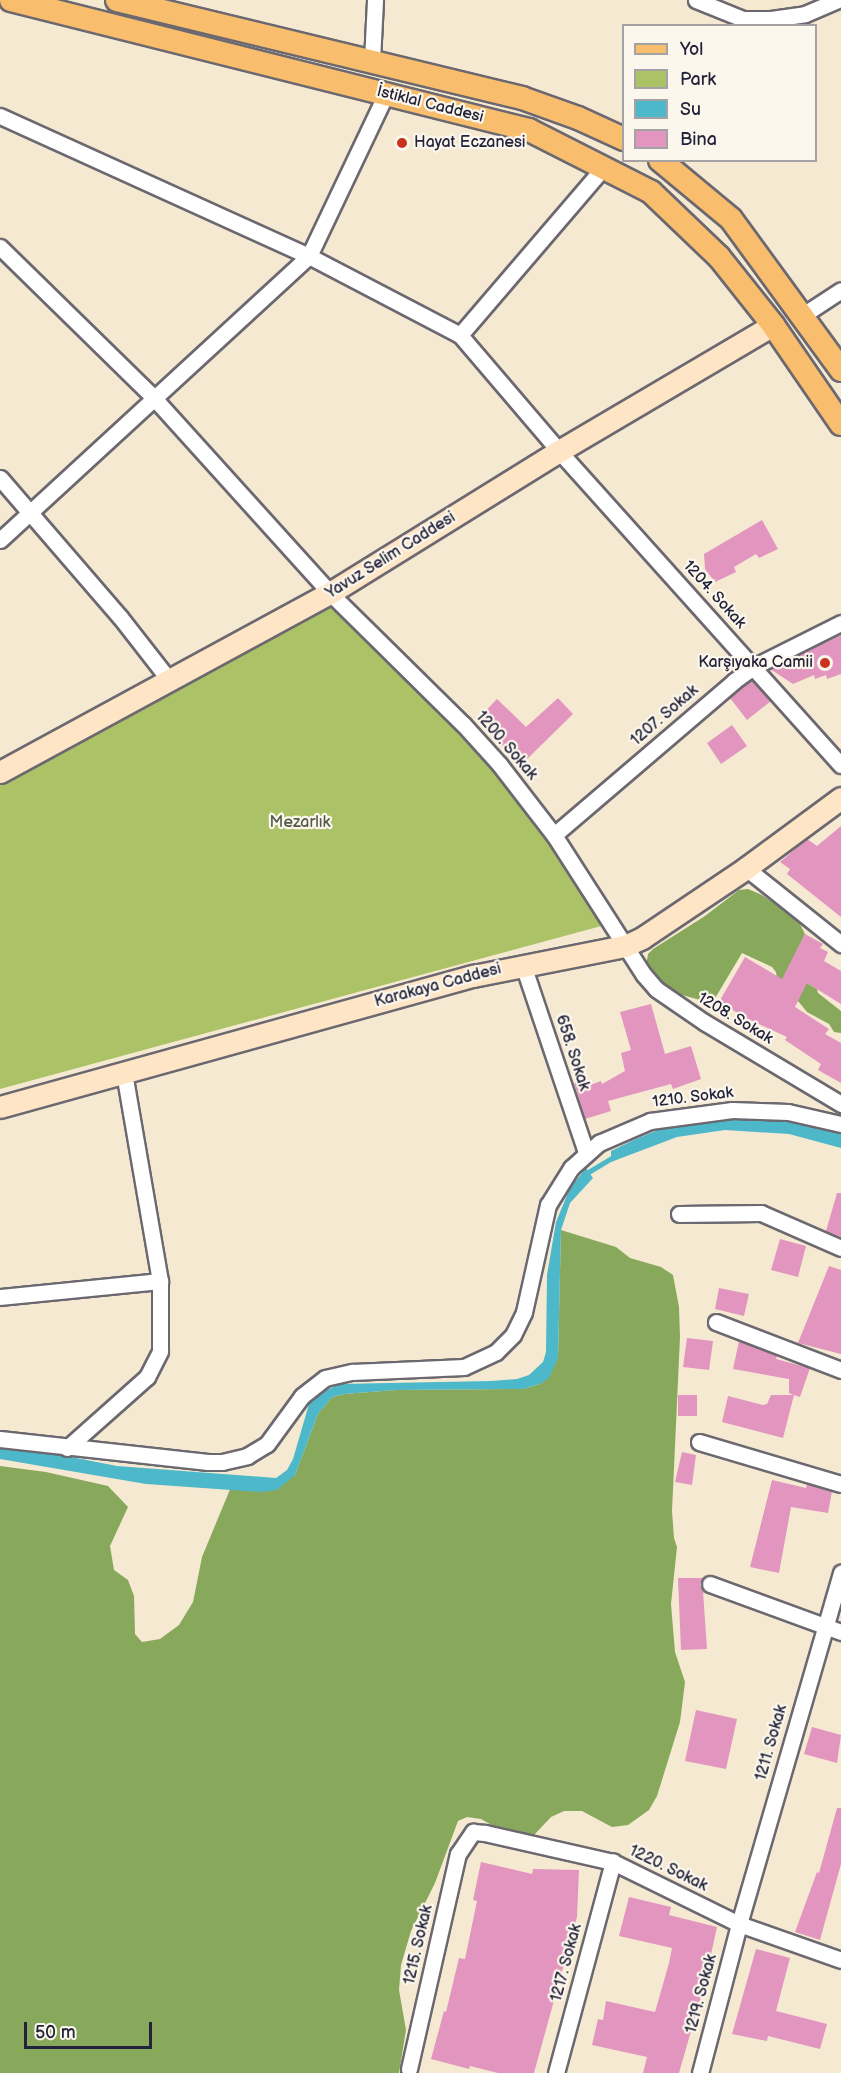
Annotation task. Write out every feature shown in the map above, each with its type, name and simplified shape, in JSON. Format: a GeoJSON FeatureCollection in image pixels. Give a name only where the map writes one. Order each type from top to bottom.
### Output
{"type":"FeatureCollection","features":[{"type":"Feature","properties":{"kind":"main road","name":"İstiklal Caddesi"},"geometry":{"type":"LineString","coordinates":[[11,0],[529,130],[651,192],[719,257],[773,325],[841,424]]}},
{"type":"Feature","properties":{"kind":"main road","name":"İstiklal Caddesi"},"geometry":{"type":"LineString","coordinates":[[117,0],[522,98],[578,118],[622,139]]}},
{"type":"Feature","properties":{"kind":"main road"},"geometry":{"type":"LineString","coordinates":[[662,162],[731,219],[841,370]]}},
{"type":"Feature","properties":{"kind":"street"},"geometry":{"type":"LineString","coordinates":[[372,60],[375,0]]}},
{"type":"Feature","properties":{"kind":"street"},"geometry":{"type":"LineString","coordinates":[[696,0],[743,19],[806,14],[838,0]]}},
{"type":"Feature","properties":{"kind":"street"},"geometry":{"type":"LineString","coordinates":[[0,540],[309,256],[386,94]]}},
{"type":"Feature","properties":{"kind":"street"},"geometry":{"type":"LineString","coordinates":[[0,116],[309,256],[460,335],[603,168]]}},
{"type":"Feature","properties":{"kind":"street","name":"1200. Sokak"},"geometry":{"type":"LineString","coordinates":[[0,247],[154,398],[330,593],[463,724],[500,765],[554,835],[626,946]]}},
{"type":"Feature","properties":{"kind":"street"},"geometry":{"type":"LineString","coordinates":[[803,315],[841,290]]}},
{"type":"Feature","properties":{"kind":"street","name":"Yavuz Selim Caddesi"},"geometry":{"type":"LineString","coordinates":[[0,772],[330,593],[559,451],[773,325]]}},
{"type":"Feature","properties":{"kind":"street","name":"1204. Sokak"},"geometry":{"type":"LineString","coordinates":[[460,335],[559,451],[755,666],[841,765]]}},
{"type":"Feature","properties":{"kind":"street"},"geometry":{"type":"LineString","coordinates":[[0,478],[120,617],[170,681]]}},
{"type":"Feature","properties":{"kind":"street","name":"1207. Sokak"},"geometry":{"type":"LineString","coordinates":[[554,835],[710,701],[755,666],[841,623]]}},
{"type":"Feature","properties":{"kind":"street","name":"Karakaya Caddesi"},"geometry":{"type":"LineString","coordinates":[[0,1107],[473,976],[523,964],[626,946],[642,938],[746,868],[841,798]]}},
{"type":"Feature","properties":{"kind":"street"},"geometry":{"type":"LineString","coordinates":[[746,868],[841,944]]}},
{"type":"Feature","properties":{"kind":"street","name":"1208. Sokak"},"geometry":{"type":"LineString","coordinates":[[626,946],[644,975],[674,1003],[841,1104]]}},
{"type":"Feature","properties":{"kind":"street","name":"658. Sokak"},"geometry":{"type":"LineString","coordinates":[[523,964],[586,1152]]}},
{"type":"Feature","properties":{"kind":"street"},"geometry":{"type":"LineString","coordinates":[[67,1448],[147,1377],[155,1364],[162,1338],[160,1281],[124,1072]]}},
{"type":"Feature","properties":{"kind":"street","name":"1210. Sokak"},"geometry":{"type":"LineString","coordinates":[[0,1439],[208,1462],[236,1460],[267,1444],[302,1396],[325,1378],[352,1372],[464,1367],[486,1359],[505,1344],[519,1324],[548,1205],[559,1184],[586,1152],[612,1136],[650,1121],[702,1113],[775,1110],[841,1124]]}},
{"type":"Feature","properties":{"kind":"street"},"geometry":{"type":"LineString","coordinates":[[679,1214],[761,1213],[841,1248]]}},
{"type":"Feature","properties":{"kind":"street"},"geometry":{"type":"LineString","coordinates":[[0,1297],[160,1281]]}},
{"type":"Feature","properties":{"kind":"street"},"geometry":{"type":"LineString","coordinates":[[716,1322],[841,1370]]}},
{"type":"Feature","properties":{"kind":"street"},"geometry":{"type":"LineString","coordinates":[[699,1442],[841,1484]]}},
{"type":"Feature","properties":{"kind":"street","name":"1211. Sokak"},"geometry":{"type":"LineString","coordinates":[[739,1924],[841,1572]]}},
{"type":"Feature","properties":{"kind":"street"},"geometry":{"type":"LineString","coordinates":[[710,1584],[824,1628],[841,1632]]}},
{"type":"Feature","properties":{"kind":"street","name":"1220. Sokak"},"geometry":{"type":"LineString","coordinates":[[472,1832],[613,1862],[739,1924],[841,1960]]}},
{"type":"Feature","properties":{"kind":"street","name":"1215. Sokak"},"geometry":{"type":"LineString","coordinates":[[409,2069],[458,1854],[472,1832]]}},
{"type":"Feature","properties":{"kind":"street","name":"1217. Sokak"},"geometry":{"type":"LineString","coordinates":[[556,2073],[613,1862]]}},
{"type":"Feature","properties":{"kind":"street","name":"1219. Sokak"},"geometry":{"type":"LineString","coordinates":[[700,2073],[739,1924]]}},
{"type":"Feature","properties":{"kind":"green space","name":"Mezarlık"},"geometry":{"type":"Polygon","coordinates":[[[332,603],[500,775],[526,808],[605,925],[0,1089],[0,784],[332,603]]]}},
{"type":"Feature","properties":{"kind":"green space"},"geometry":{"type":"Polygon","coordinates":[[[748,889],[762,895],[798,920],[805,934],[792,961],[798,978],[817,989],[818,993],[841,1011],[841,1033],[834,1032],[829,1024],[807,1012],[798,1001],[778,987],[776,972],[772,967],[742,953],[714,1000],[707,1002],[675,993],[660,983],[646,966],[648,954],[653,949],[705,916],[739,890],[748,889]]]}},
{"type":"Feature","properties":{"kind":"green space"},"geometry":{"type":"Polygon","coordinates":[[[561,1230],[616,1247],[630,1258],[661,1267],[673,1275],[679,1307],[680,1337],[672,1511],[677,1547],[671,1604],[675,1652],[685,1682],[680,1722],[657,1796],[649,1810],[628,1825],[612,1827],[582,1811],[564,1811],[551,1817],[534,1835],[527,1836],[502,1831],[481,1819],[467,1817],[458,1821],[435,1883],[411,1931],[401,1965],[399,1990],[406,2030],[399,2073],[0,2073],[0,1466],[46,1472],[108,1486],[128,1507],[110,1546],[114,1570],[128,1580],[134,1596],[135,1634],[142,1642],[160,1639],[179,1625],[193,1602],[202,1557],[231,1487],[295,1475],[318,1414],[332,1397],[396,1390],[523,1389],[540,1384],[558,1358],[561,1230]]]}},
{"type":"Feature","properties":{"kind":"water"},"geometry":{"type":"Polygon","coordinates":[[[716,1118],[788,1120],[841,1134],[841,1148],[789,1134],[725,1130],[677,1137],[611,1162],[611,1151],[636,1139],[665,1127],[716,1118]]]}},
{"type":"Feature","properties":{"kind":"water"},"geometry":{"type":"Polygon","coordinates":[[[586,1168],[593,1178],[570,1203],[561,1230],[558,1358],[549,1378],[540,1384],[523,1389],[396,1390],[332,1397],[318,1414],[295,1475],[277,1490],[261,1492],[146,1484],[0,1459],[0,1443],[117,1466],[276,1478],[287,1470],[293,1459],[309,1404],[315,1396],[339,1384],[491,1381],[517,1379],[529,1375],[543,1362],[546,1352],[547,1275],[556,1222],[570,1188],[586,1168]]]}},
{"type":"Feature","properties":{"kind":"building"},"geometry":{"type":"Polygon","coordinates":[[[762,520],[778,549],[759,558],[756,554],[734,567],[736,572],[715,582],[705,569],[704,554],[762,520]]]}},
{"type":"Feature","properties":{"kind":"building"},"geometry":{"type":"Polygon","coordinates":[[[841,635],[841,674],[827,679],[826,675],[815,679],[814,675],[793,684],[770,669],[841,635]]]}},
{"type":"Feature","properties":{"kind":"building"},"geometry":{"type":"Polygon","coordinates":[[[752,680],[771,701],[747,720],[730,698],[752,680]]]}},
{"type":"Feature","properties":{"kind":"building"},"geometry":{"type":"Polygon","coordinates":[[[558,698],[573,714],[521,765],[477,720],[497,699],[526,727],[558,698]]]}},
{"type":"Feature","properties":{"kind":"building"},"geometry":{"type":"Polygon","coordinates":[[[732,725],[747,746],[721,764],[707,743],[732,725]]]}},
{"type":"Feature","properties":{"kind":"building"},"geometry":{"type":"Polygon","coordinates":[[[841,826],[841,917],[787,874],[790,869],[780,862],[807,839],[817,846],[841,826]]]}},
{"type":"Feature","properties":{"kind":"building"},"geometry":{"type":"Polygon","coordinates":[[[805,934],[823,944],[820,948],[828,952],[824,961],[841,971],[841,1004],[807,983],[795,1007],[829,1029],[825,1034],[841,1043],[841,1083],[818,1070],[821,1064],[785,1040],[787,1037],[748,1019],[719,1002],[745,957],[782,979],[805,934]]]}},
{"type":"Feature","properties":{"kind":"building"},"geometry":{"type":"Polygon","coordinates":[[[651,1004],[665,1054],[691,1046],[701,1079],[673,1089],[671,1084],[608,1101],[611,1111],[585,1119],[574,1083],[588,1079],[590,1085],[601,1081],[602,1084],[625,1071],[621,1053],[631,1050],[620,1012],[651,1004]]]}},
{"type":"Feature","properties":{"kind":"building"},"geometry":{"type":"Polygon","coordinates":[[[837,1193],[841,1193],[841,1237],[826,1231],[837,1193]]]}},
{"type":"Feature","properties":{"kind":"building"},"geometry":{"type":"Polygon","coordinates":[[[780,1239],[806,1246],[798,1277],[771,1270],[780,1239]]]}},
{"type":"Feature","properties":{"kind":"building"},"geometry":{"type":"Polygon","coordinates":[[[829,1266],[841,1270],[841,1354],[798,1343],[829,1266]]]}},
{"type":"Feature","properties":{"kind":"building"},"geometry":{"type":"Polygon","coordinates":[[[719,1288],[749,1294],[744,1316],[715,1309],[719,1288]]]}},
{"type":"Feature","properties":{"kind":"building"},"geometry":{"type":"Polygon","coordinates":[[[687,1338],[713,1341],[709,1370],[683,1367],[687,1338]]]}},
{"type":"Feature","properties":{"kind":"building"},"geometry":{"type":"Polygon","coordinates":[[[739,1341],[777,1356],[776,1359],[810,1368],[800,1397],[794,1395],[783,1438],[722,1422],[728,1396],[763,1405],[767,1404],[771,1395],[793,1395],[789,1393],[789,1379],[733,1369],[739,1341]]]}},
{"type":"Feature","properties":{"kind":"building"},"geometry":{"type":"Polygon","coordinates":[[[678,1395],[697,1395],[697,1416],[678,1416],[678,1395]]]}},
{"type":"Feature","properties":{"kind":"building"},"geometry":{"type":"Polygon","coordinates":[[[682,1452],[696,1455],[692,1485],[675,1482],[682,1452]]]}},
{"type":"Feature","properties":{"kind":"building"},"geometry":{"type":"Polygon","coordinates":[[[772,1480],[806,1488],[807,1484],[832,1491],[828,1513],[791,1507],[779,1573],[750,1567],[772,1480]]]}},
{"type":"Feature","properties":{"kind":"building"},"geometry":{"type":"Polygon","coordinates":[[[678,1578],[703,1578],[700,1585],[703,1591],[707,1649],[681,1650],[678,1578]]]}},
{"type":"Feature","properties":{"kind":"building"},"geometry":{"type":"Polygon","coordinates":[[[696,1710],[737,1719],[726,1769],[685,1761],[696,1710]]]}},
{"type":"Feature","properties":{"kind":"building"},"geometry":{"type":"Polygon","coordinates":[[[812,1727],[841,1735],[837,1763],[804,1754],[812,1727]]]}},
{"type":"Feature","properties":{"kind":"building"},"geometry":{"type":"Polygon","coordinates":[[[837,1808],[841,1808],[841,1864],[820,1940],[795,1932],[817,1872],[819,1873],[837,1808]]]}},
{"type":"Feature","properties":{"kind":"building"},"geometry":{"type":"Polygon","coordinates":[[[481,1862],[532,1874],[533,1869],[579,1870],[577,1917],[534,2073],[498,2073],[470,2066],[469,2069],[431,2059],[444,2011],[446,2012],[459,1958],[465,1959],[477,1901],[473,1900],[481,1862]]]}},
{"type":"Feature","properties":{"kind":"building"},"geometry":{"type":"Polygon","coordinates":[[[629,1897],[671,1907],[669,1915],[717,1927],[704,1986],[679,2073],[643,2073],[647,2057],[592,2045],[598,2019],[603,2020],[606,2001],[655,2012],[669,1963],[672,1948],[619,1936],[629,1897]]]}},
{"type":"Feature","properties":{"kind":"building"},"geometry":{"type":"Polygon","coordinates":[[[756,1949],[790,1958],[776,2011],[827,2024],[820,2049],[768,2036],[767,2041],[732,2034],[756,1949]]]}},
{"type":"Feature","properties":{"kind":"waterway"},"geometry":{"type":"LineString","coordinates":[[585,1174],[615,1156]]}},
{"type":"Feature","properties":{"kind":"place","name":"Hayat Eczanesi"},"geometry":{"type":"Point","coordinates":[402,143]}},
{"type":"Feature","properties":{"kind":"place","name":"Karşıyaka Camii"},"geometry":{"type":"Point","coordinates":[825,663]}}]}
